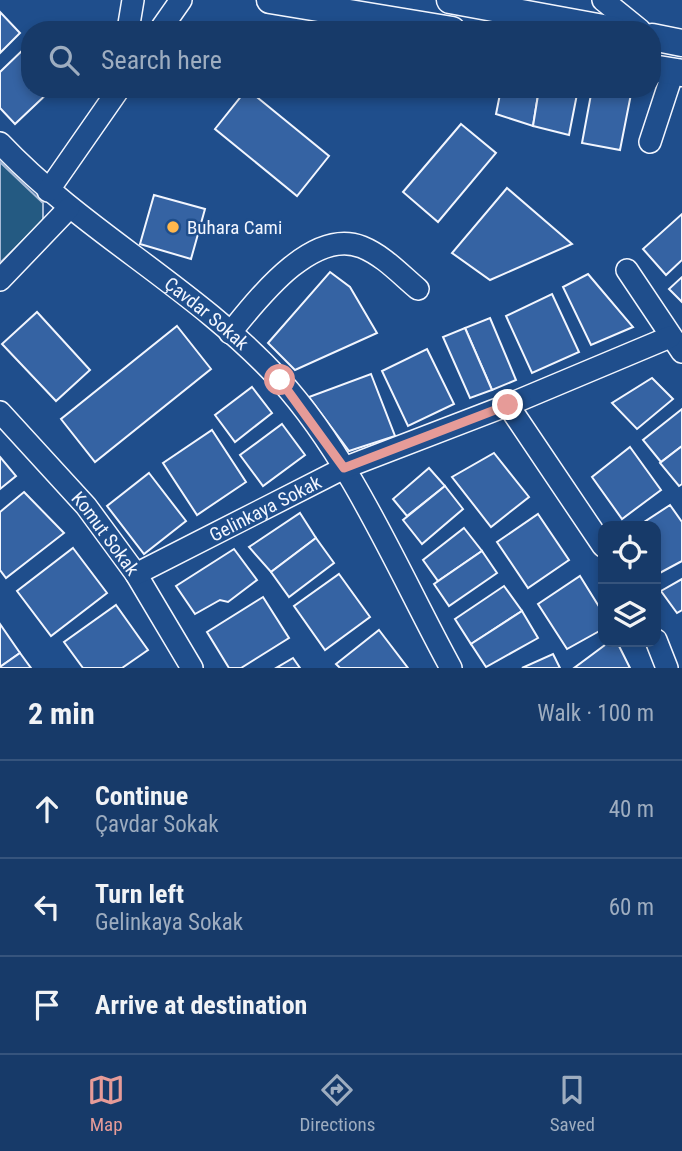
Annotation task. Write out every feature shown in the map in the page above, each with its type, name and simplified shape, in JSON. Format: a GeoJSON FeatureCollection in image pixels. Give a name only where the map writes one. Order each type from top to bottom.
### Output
{"type":"FeatureCollection","features":[{"type":"Feature","properties":{"kind":"main road"},"geometry":{"type":"LineString","coordinates":[[270,0],[397,21]]}},
{"type":"Feature","properties":{"kind":"main road"},"geometry":{"type":"LineString","coordinates":[[450,0],[565,21]]}},
{"type":"Feature","properties":{"kind":"main road"},"geometry":{"type":"LineString","coordinates":[[661,39],[682,43]]}},
{"type":"Feature","properties":{"kind":"street"},"geometry":{"type":"LineString","coordinates":[[130,21],[133,0]]}},
{"type":"Feature","properties":{"kind":"street"},"geometry":{"type":"LineString","coordinates":[[166,21],[181,0]]}},
{"type":"Feature","properties":{"kind":"street"},"geometry":{"type":"LineString","coordinates":[[603,0],[629,21]]}},
{"type":"Feature","properties":{"kind":"street"},"geometry":{"type":"LineString","coordinates":[[649,142],[669,71]]}},
{"type":"Feature","properties":{"kind":"street"},"geometry":{"type":"LineString","coordinates":[[48,191],[113,98]]}},
{"type":"Feature","properties":{"kind":"street","name":"Çavdar Sokak"},"geometry":{"type":"LineString","coordinates":[[0,143],[48,191],[113,238],[230,333],[280,380],[344,468],[451,668]]}},
{"type":"Feature","properties":{"kind":"street"},"geometry":{"type":"LineString","coordinates":[[0,280],[69,208]]}},
{"type":"Feature","properties":{"kind":"street"},"geometry":{"type":"LineString","coordinates":[[230,333],[267,288],[299,260],[318,250],[359,246],[381,256],[418,289]]}},
{"type":"Feature","properties":{"kind":"street"},"geometry":{"type":"LineString","coordinates":[[626,270],[676,344]]}},
{"type":"Feature","properties":{"kind":"street","name":"Gelinkaya Sokak"},"geometry":{"type":"LineString","coordinates":[[136,573],[344,468],[676,344]]}},
{"type":"Feature","properties":{"kind":"street"},"geometry":{"type":"LineString","coordinates":[[508,405],[598,539]]}},
{"type":"Feature","properties":{"kind":"street","name":"Komut Sokak"},"geometry":{"type":"LineString","coordinates":[[0,412],[86,506],[136,573],[192,668]]}},
{"type":"Feature","properties":{"kind":"street"},"geometry":{"type":"LineString","coordinates":[[659,647],[667,668]]}},
{"type":"Feature","properties":{"kind":"shaded area"},"geometry":{"type":"Polygon","coordinates":[[[0,162],[43,203],[43,221],[0,263],[0,162]]]}},
{"type":"Feature","properties":{"kind":"building"},"geometry":{"type":"Polygon","coordinates":[[[0,12],[20,33],[0,53],[0,12]]]}},
{"type":"Feature","properties":{"kind":"building"},"geometry":{"type":"Polygon","coordinates":[[[21,52],[21,98],[42,98],[15,124],[0,108],[0,72],[21,52]]]}},
{"type":"Feature","properties":{"kind":"building"},"geometry":{"type":"Polygon","coordinates":[[[240,98],[258,98],[329,156],[297,196],[215,129],[240,98]]]}},
{"type":"Feature","properties":{"kind":"building"},"geometry":{"type":"Polygon","coordinates":[[[499,98],[538,98],[533,126],[496,114],[499,98]]]}},
{"type":"Feature","properties":{"kind":"building"},"geometry":{"type":"Polygon","coordinates":[[[538,98],[576,98],[569,135],[533,126],[538,98]]]}},
{"type":"Feature","properties":{"kind":"building"},"geometry":{"type":"Polygon","coordinates":[[[590,98],[630,98],[620,150],[582,143],[590,98]]]}},
{"type":"Feature","properties":{"kind":"building"},"geometry":{"type":"Polygon","coordinates":[[[461,124],[496,153],[438,222],[403,192],[461,124]]]}},
{"type":"Feature","properties":{"kind":"building"},"geometry":{"type":"Polygon","coordinates":[[[507,188],[572,244],[490,280],[452,253],[507,188]]]}},
{"type":"Feature","properties":{"kind":"building","name":"Buhara Cami"},"geometry":{"type":"Polygon","coordinates":[[[154,195],[205,209],[191,259],[140,244],[154,195]]]}},
{"type":"Feature","properties":{"kind":"building"},"geometry":{"type":"Polygon","coordinates":[[[682,214],[682,260],[666,275],[643,249],[682,214]]]}},
{"type":"Feature","properties":{"kind":"building"},"geometry":{"type":"Polygon","coordinates":[[[330,272],[350,287],[377,333],[295,370],[268,343],[330,272]]]}},
{"type":"Feature","properties":{"kind":"building"},"geometry":{"type":"Polygon","coordinates":[[[588,274],[633,327],[591,345],[563,287],[588,274]]]}},
{"type":"Feature","properties":{"kind":"building"},"geometry":{"type":"Polygon","coordinates":[[[682,277],[682,302],[669,289],[682,277]]]}},
{"type":"Feature","properties":{"kind":"building"},"geometry":{"type":"Polygon","coordinates":[[[552,294],[579,352],[532,373],[506,316],[552,294]]]}},
{"type":"Feature","properties":{"kind":"building"},"geometry":{"type":"Polygon","coordinates":[[[37,312],[90,370],[56,401],[2,344],[37,312]]]}},
{"type":"Feature","properties":{"kind":"building"},"geometry":{"type":"Polygon","coordinates":[[[490,318],[516,380],[492,390],[465,328],[490,318]]]}},
{"type":"Feature","properties":{"kind":"building"},"geometry":{"type":"Polygon","coordinates":[[[177,326],[211,369],[95,462],[61,419],[177,326]]]}},
{"type":"Feature","properties":{"kind":"building"},"geometry":{"type":"Polygon","coordinates":[[[465,328],[492,390],[470,398],[443,337],[465,328]]]}},
{"type":"Feature","properties":{"kind":"building"},"geometry":{"type":"Polygon","coordinates":[[[427,349],[454,404],[408,426],[382,371],[427,349]]]}},
{"type":"Feature","properties":{"kind":"building"},"geometry":{"type":"Polygon","coordinates":[[[371,374],[395,436],[349,451],[309,397],[371,374]]]}},
{"type":"Feature","properties":{"kind":"building"},"geometry":{"type":"Polygon","coordinates":[[[652,378],[673,399],[637,429],[612,403],[652,378]]]}},
{"type":"Feature","properties":{"kind":"building"},"geometry":{"type":"Polygon","coordinates":[[[252,387],[272,413],[235,442],[215,415],[252,387]]]}},
{"type":"Feature","properties":{"kind":"building"},"geometry":{"type":"Polygon","coordinates":[[[682,409],[682,446],[661,462],[643,440],[682,409]]]}},
{"type":"Feature","properties":{"kind":"building"},"geometry":{"type":"Polygon","coordinates":[[[282,424],[305,455],[263,486],[240,455],[282,424]]]}},
{"type":"Feature","properties":{"kind":"building"},"geometry":{"type":"Polygon","coordinates":[[[212,430],[246,482],[197,515],[163,463],[212,430]]]}},
{"type":"Feature","properties":{"kind":"building"},"geometry":{"type":"Polygon","coordinates":[[[682,446],[682,484],[679,486],[660,463],[682,446]]]}},
{"type":"Feature","properties":{"kind":"building"},"geometry":{"type":"Polygon","coordinates":[[[630,447],[661,490],[622,519],[592,477],[630,447]]]}},
{"type":"Feature","properties":{"kind":"building"},"geometry":{"type":"Polygon","coordinates":[[[494,453],[529,497],[491,527],[452,477],[494,453]]]}},
{"type":"Feature","properties":{"kind":"building"},"geometry":{"type":"Polygon","coordinates":[[[0,457],[16,476],[0,489],[0,457]]]}},
{"type":"Feature","properties":{"kind":"building"},"geometry":{"type":"Polygon","coordinates":[[[429,468],[445,486],[407,516],[393,499],[429,468]]]}},
{"type":"Feature","properties":{"kind":"building"},"geometry":{"type":"Polygon","coordinates":[[[149,473],[186,521],[144,554],[107,506],[149,473]]]}},
{"type":"Feature","properties":{"kind":"building"},"geometry":{"type":"Polygon","coordinates":[[[445,486],[463,509],[422,544],[403,520],[445,486]]]}},
{"type":"Feature","properties":{"kind":"building"},"geometry":{"type":"Polygon","coordinates":[[[24,492],[64,533],[6,578],[0,570],[0,512],[24,492]]]}},
{"type":"Feature","properties":{"kind":"building"},"geometry":{"type":"Polygon","coordinates":[[[670,505],[682,522],[682,561],[661,572],[661,521],[646,521],[670,505]]]}},
{"type":"Feature","properties":{"kind":"building"},"geometry":{"type":"Polygon","coordinates":[[[300,513],[316,538],[271,572],[249,547],[300,513]]]}},
{"type":"Feature","properties":{"kind":"building"},"geometry":{"type":"Polygon","coordinates":[[[538,514],[569,560],[528,588],[497,542],[538,514]]]}},
{"type":"Feature","properties":{"kind":"building"},"geometry":{"type":"Polygon","coordinates":[[[464,528],[482,551],[438,581],[423,560],[464,528]]]}},
{"type":"Feature","properties":{"kind":"building"},"geometry":{"type":"Polygon","coordinates":[[[316,538],[334,563],[289,597],[271,572],[316,538]]]}},
{"type":"Feature","properties":{"kind":"building"},"geometry":{"type":"Polygon","coordinates":[[[73,548],[107,593],[51,636],[17,591],[73,548]]]}},
{"type":"Feature","properties":{"kind":"building"},"geometry":{"type":"Polygon","coordinates":[[[234,549],[257,580],[228,602],[220,600],[195,614],[176,586],[234,549]]]}},
{"type":"Feature","properties":{"kind":"building"},"geometry":{"type":"Polygon","coordinates":[[[482,551],[497,573],[449,606],[434,584],[482,551]]]}},
{"type":"Feature","properties":{"kind":"building"},"geometry":{"type":"Polygon","coordinates":[[[339,574],[370,617],[325,650],[294,606],[339,574]]]}},
{"type":"Feature","properties":{"kind":"building"},"geometry":{"type":"Polygon","coordinates":[[[580,576],[598,605],[598,632],[567,649],[538,604],[580,576]]]}},
{"type":"Feature","properties":{"kind":"building"},"geometry":{"type":"Polygon","coordinates":[[[682,579],[682,610],[677,613],[661,591],[682,579]]]}},
{"type":"Feature","properties":{"kind":"building"},"geometry":{"type":"Polygon","coordinates":[[[504,586],[522,611],[471,644],[455,619],[504,586]]]}},
{"type":"Feature","properties":{"kind":"building"},"geometry":{"type":"Polygon","coordinates":[[[263,597],[289,638],[241,668],[229,668],[207,632],[263,597]]]}},
{"type":"Feature","properties":{"kind":"building"},"geometry":{"type":"Polygon","coordinates":[[[116,605],[148,650],[122,668],[83,668],[64,642],[116,605]]]}},
{"type":"Feature","properties":{"kind":"building"},"geometry":{"type":"Polygon","coordinates":[[[522,611],[538,638],[486,667],[471,644],[522,611]]]}},
{"type":"Feature","properties":{"kind":"building"},"geometry":{"type":"Polygon","coordinates":[[[0,624],[20,653],[0,667],[0,624]]]}},
{"type":"Feature","properties":{"kind":"building"},"geometry":{"type":"Polygon","coordinates":[[[379,630],[408,668],[340,668],[336,664],[379,630]]]}},
{"type":"Feature","properties":{"kind":"building"},"geometry":{"type":"Polygon","coordinates":[[[602,647],[620,647],[630,668],[574,668],[602,647]]]}},
{"type":"Feature","properties":{"kind":"building"},"geometry":{"type":"Polygon","coordinates":[[[20,653],[31,668],[0,668],[0,667],[20,653]]]}},
{"type":"Feature","properties":{"kind":"building"},"geometry":{"type":"Polygon","coordinates":[[[553,654],[560,668],[522,668],[553,654]]]}},
{"type":"Feature","properties":{"kind":"building"},"geometry":{"type":"Polygon","coordinates":[[[293,658],[300,668],[276,668],[293,658]]]}},
{"type":"Feature","properties":{"kind":"place","name":"Buhara Cami"},"geometry":{"type":"Point","coordinates":[173,227]}},
{"type":"Feature","properties":{"kind":"route"},"geometry":{"type":"LineString","coordinates":[[280,380],[344,468],[508,405]]}}]}
